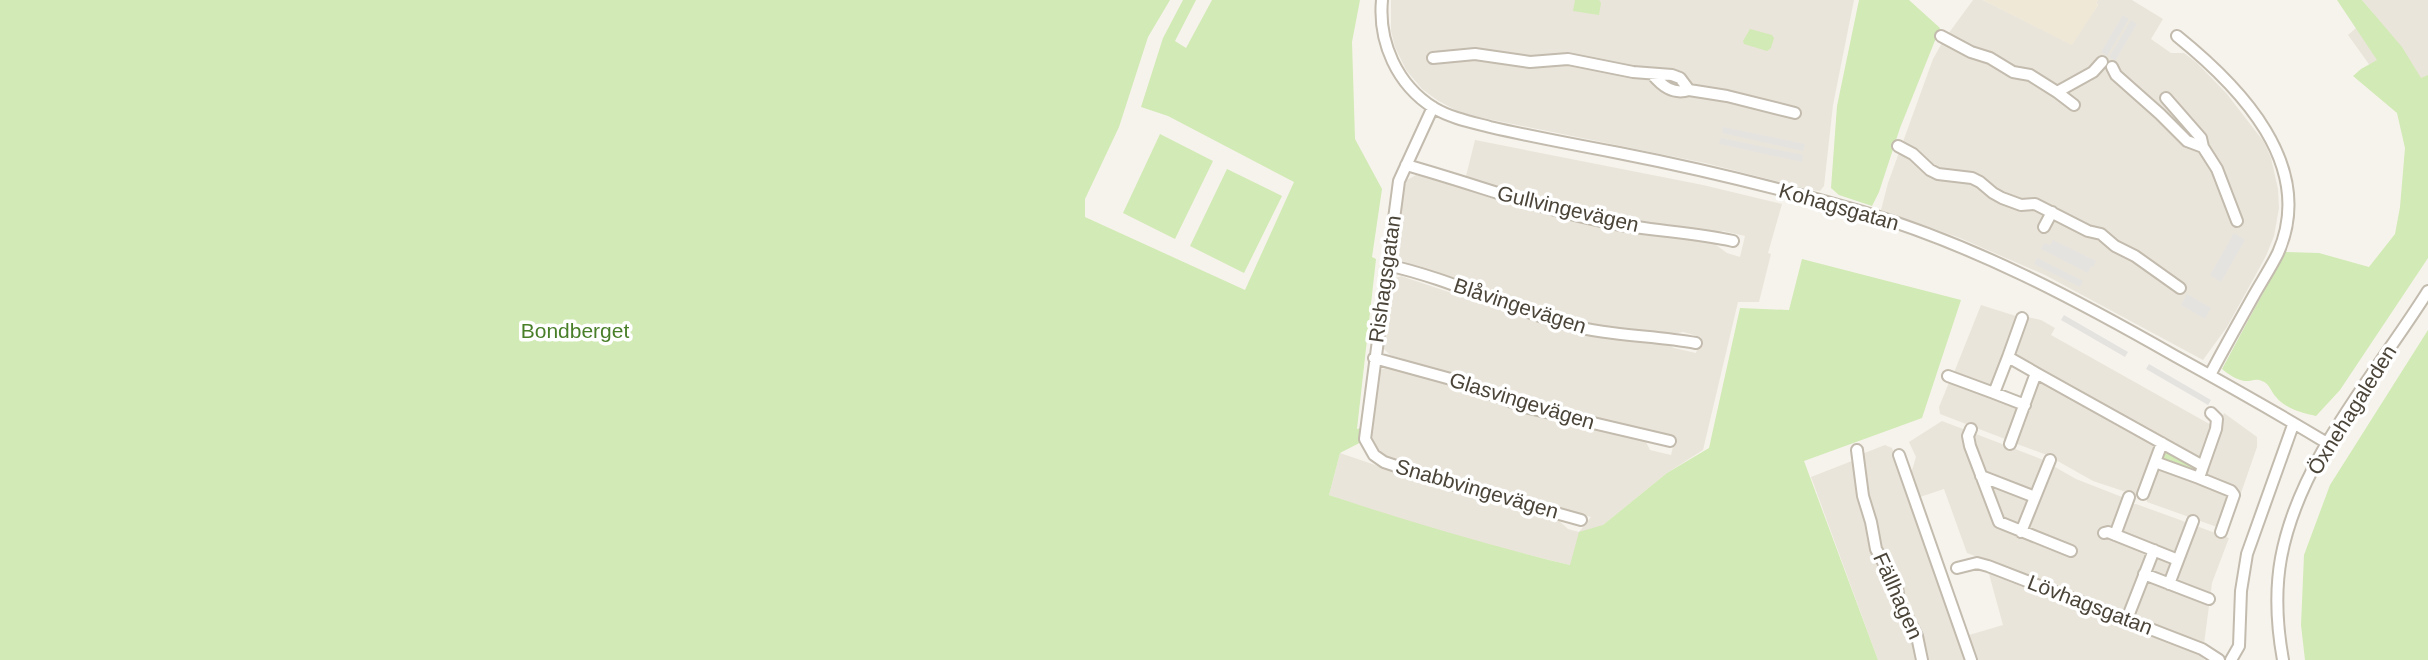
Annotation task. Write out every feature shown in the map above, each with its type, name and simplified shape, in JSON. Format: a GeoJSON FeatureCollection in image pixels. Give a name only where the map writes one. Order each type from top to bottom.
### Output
{"type":"FeatureCollection","features":[{"type":"Feature","properties":{"kind":"street","name":"Kohagsgatan"},"geometry":{"type":"LineString","coordinates":[[1382,0],[1380,17],[1383,36],[1391,58],[1405,82],[1433,107],[1458,119],[1718,174],[1906,226],[2025,274],[2089,306],[2327,443]]}},
{"type":"Feature","properties":{"kind":"street"},"geometry":{"type":"LineString","coordinates":[[1941,36],[1971,52],[1990,58],[2012,72],[2029,75],[2074,105]]}},
{"type":"Feature","properties":{"kind":"street"},"geometry":{"type":"LineString","coordinates":[[2177,36],[2214,69],[2265,127],[2283,167],[2287,190],[2288,210],[2278,253],[2210,375]]}},
{"type":"Feature","properties":{"kind":"street"},"geometry":{"type":"LineString","coordinates":[[1433,58],[1475,54],[1530,62],[1568,59],[1672,75],[1680,78],[1689,90],[1727,96],[1795,113]]}},
{"type":"Feature","properties":{"kind":"street"},"geometry":{"type":"LineString","coordinates":[[2057,92],[2107,64],[2187,141],[2203,147]]}},
{"type":"Feature","properties":{"kind":"street"},"geometry":{"type":"LineString","coordinates":[[2166,99],[2201,138],[2203,147],[2217,169],[2237,220]]}},
{"type":"Feature","properties":{"kind":"street","name":"Rishagsgatan"},"geometry":{"type":"LineString","coordinates":[[1374,455],[1368,448],[1364,432],[1399,181],[1433,107]]}},
{"type":"Feature","properties":{"kind":"street"},"geometry":{"type":"LineString","coordinates":[[1898,146],[1938,174],[1972,178],[2002,198],[2021,205],[2035,204],[2088,231],[2101,234],[2180,288]]}},
{"type":"Feature","properties":{"kind":"street","name":"Gullvingevägen"},"geometry":{"type":"LineString","coordinates":[[1406,165],[1462,180],[1524,203],[1613,224],[1733,241]]}},
{"type":"Feature","properties":{"kind":"street"},"geometry":{"type":"LineString","coordinates":[[2044,227],[2052,212]]}},
{"type":"Feature","properties":{"kind":"street","name":"Blåvingevägen"},"geometry":{"type":"LineString","coordinates":[[1387,265],[1446,282],[1563,323],[1607,332],[1696,343]]}},
{"type":"Feature","properties":{"kind":"street","name":"Öxnehagaleden"},"geometry":{"type":"LineString","coordinates":[[2283,660],[2278,611],[2281,558],[2301,495],[2327,443],[2428,291]]}},
{"type":"Feature","properties":{"kind":"street"},"geometry":{"type":"LineString","coordinates":[[1994,393],[2022,318]]}},
{"type":"Feature","properties":{"kind":"street"},"geometry":{"type":"LineString","coordinates":[[2008,356],[2203,466]]}},
{"type":"Feature","properties":{"kind":"street","name":"Glasvingevägen"},"geometry":{"type":"LineString","coordinates":[[1374,358],[1458,381],[1525,407],[1670,441]]}},
{"type":"Feature","properties":{"kind":"street"},"geometry":{"type":"LineString","coordinates":[[2010,444],[2036,373]]}},
{"type":"Feature","properties":{"kind":"street"},"geometry":{"type":"LineString","coordinates":[[1948,376],[2025,405]]}},
{"type":"Feature","properties":{"kind":"street"},"geometry":{"type":"LineString","coordinates":[[2199,478],[2217,424],[2217,419],[2211,413]]}},
{"type":"Feature","properties":{"kind":"street"},"geometry":{"type":"LineString","coordinates":[[2231,660],[2239,646],[2241,591],[2247,554],[2293,425]]}},
{"type":"Feature","properties":{"kind":"street"},"geometry":{"type":"LineString","coordinates":[[1971,429],[1969,442],[1997,520],[2071,551]]}},
{"type":"Feature","properties":{"kind":"street"},"geometry":{"type":"LineString","coordinates":[[2143,494],[2162,443]]}},
{"type":"Feature","properties":{"kind":"street","name":"Fällhagen"},"geometry":{"type":"LineString","coordinates":[[1857,450],[1863,496],[1876,549],[1897,587],[1899,601],[1917,636],[1922,660]]}},
{"type":"Feature","properties":{"kind":"street","name":"Snabbvingevägen"},"geometry":{"type":"LineString","coordinates":[[1374,455],[1384,462],[1444,482],[1581,520]]}},
{"type":"Feature","properties":{"kind":"street"},"geometry":{"type":"LineString","coordinates":[[1899,455],[1971,660]]}},
{"type":"Feature","properties":{"kind":"street"},"geometry":{"type":"LineString","coordinates":[[2021,531],[2050,460]]}},
{"type":"Feature","properties":{"kind":"street"},"geometry":{"type":"LineString","coordinates":[[2155,462],[2231,491],[2234,495],[2221,532]]}},
{"type":"Feature","properties":{"kind":"street"},"geometry":{"type":"LineString","coordinates":[[1981,476],[2035,497]]}},
{"type":"Feature","properties":{"kind":"street"},"geometry":{"type":"LineString","coordinates":[[2129,497],[2109,534],[2178,560]]}},
{"type":"Feature","properties":{"kind":"street"},"geometry":{"type":"LineString","coordinates":[[2169,583],[2193,521]]}},
{"type":"Feature","properties":{"kind":"street"},"geometry":{"type":"LineString","coordinates":[[2127,619],[2154,550]]}},
{"type":"Feature","properties":{"kind":"street","name":"Lövhagsgatan"},"geometry":{"type":"LineString","coordinates":[[1957,568],[1977,563],[1988,566],[2202,649],[2219,660]]}},
{"type":"Feature","properties":{"kind":"street"},"geometry":{"type":"LineString","coordinates":[[2144,574],[2208,599]]}},
{"type":"Feature","properties":{"kind":"shaded area"},"geometry":{"type":"Polygon","coordinates":[[[1391,0],[1854,0],[1833,105],[1824,186],[1820,191],[1811,190],[1705,163],[1457,111],[1422,89],[1406,70],[1391,31],[1391,0]]]}},
{"type":"Feature","properties":{"kind":"shaded area"},"geometry":{"type":"Polygon","coordinates":[[[1973,0],[1983,0],[2071,44],[2098,5],[2098,0],[2132,0],[2163,19],[2151,39],[2171,53],[2184,53],[2197,63],[2227,94],[2264,142],[2271,158],[2278,189],[2279,208],[2274,236],[2227,327],[2203,360],[2045,275],[1960,238],[1881,210],[1888,183],[1933,59],[1973,0]]]}},
{"type":"Feature","properties":{"kind":"shaded area"},"geometry":{"type":"Polygon","coordinates":[[[1983,0],[2098,0],[2098,5],[2072,45],[1983,0]]]}},
{"type":"Feature","properties":{"kind":"shaded area"},"geometry":{"type":"Polygon","coordinates":[[[2362,0],[2428,0],[2428,114],[2371,67],[2348,35],[2373,13],[2362,0]]]}},
{"type":"Feature","properties":{"kind":"shaded area"},"geometry":{"type":"Polygon","coordinates":[[[2123,15],[2129,19],[2107,56],[2101,52],[2123,15]]]}},
{"type":"Feature","properties":{"kind":"shaded area"},"geometry":{"type":"Polygon","coordinates":[[[2131,20],[2137,24],[2115,61],[2109,57],[2131,20]]]}},
{"type":"Feature","properties":{"kind":"shaded area"},"geometry":{"type":"Polygon","coordinates":[[[1723,127],[1805,144],[1803,151],[1722,133],[1723,127]]]}},
{"type":"Feature","properties":{"kind":"shaded area"},"geometry":{"type":"Polygon","coordinates":[[[1721,138],[1803,155],[1802,162],[1719,144],[1721,138]]]}},
{"type":"Feature","properties":{"kind":"shaded area"},"geometry":{"type":"Polygon","coordinates":[[[1475,140],[1703,185],[1782,204],[1768,253],[1771,254],[1759,302],[1738,302],[1703,450],[1667,473],[1603,525],[1570,565],[1408,522],[1329,495],[1340,453],[1451,491],[1557,519],[1568,529],[1579,532],[1591,517],[1450,479],[1380,453],[1374,445],[1370,430],[1378,375],[1380,370],[1388,367],[1457,387],[1533,415],[1646,442],[1650,450],[1671,455],[1674,443],[1523,401],[1390,355],[1383,348],[1393,279],[1401,276],[1559,329],[1603,338],[1669,345],[1696,353],[1701,337],[1683,332],[1673,334],[1561,319],[1405,263],[1396,256],[1395,250],[1405,181],[1416,175],[1456,185],[1517,207],[1609,229],[1712,242],[1727,253],[1740,257],[1745,236],[1723,231],[1715,233],[1615,220],[1525,197],[1466,176],[1475,140]]]}},
{"type":"Feature","properties":{"kind":"shaded area"},"geometry":{"type":"Polygon","coordinates":[[[2234,233],[2245,240],[2221,282],[2210,275],[2234,233]]]}},
{"type":"Feature","properties":{"kind":"shaded area"},"geometry":{"type":"Polygon","coordinates":[[[2053,240],[2096,261],[2093,267],[2091,266],[2088,273],[2041,249],[2044,243],[2050,245],[2053,240]]]}},
{"type":"Feature","properties":{"kind":"shaded area"},"geometry":{"type":"Polygon","coordinates":[[[2037,258],[2083,281],[2080,287],[2034,264],[2037,258]]]}},
{"type":"Feature","properties":{"kind":"shaded area"},"geometry":{"type":"Polygon","coordinates":[[[2187,294],[2211,308],[2205,319],[2181,305],[2187,294]]]}},
{"type":"Feature","properties":{"kind":"shaded area"},"geometry":{"type":"Polygon","coordinates":[[[1981,305],[2019,317],[1991,388],[1953,375],[1981,305]]]}},
{"type":"Feature","properties":{"kind":"shaded area"},"geometry":{"type":"Polygon","coordinates":[[[2064,315],[2128,352],[2125,357],[2061,320],[2064,315]]]}},
{"type":"Feature","properties":{"kind":"shaded area"},"geometry":{"type":"Polygon","coordinates":[[[2028,317],[2041,320],[2055,328],[2051,335],[2213,426],[2200,458],[2193,458],[2014,356],[2024,319],[2028,317]]]}},
{"type":"Feature","properties":{"kind":"shaded area"},"geometry":{"type":"Polygon","coordinates":[[[2149,364],[2211,400],[2208,405],[2146,369],[2149,364]]]}},
{"type":"Feature","properties":{"kind":"shaded area"},"geometry":{"type":"Polygon","coordinates":[[[2039,379],[2157,443],[2138,496],[2093,481],[2047,455],[2017,444],[2015,441],[2039,379]]]}},
{"type":"Feature","properties":{"kind":"shaded area"},"geometry":{"type":"Polygon","coordinates":[[[1950,380],[2019,406],[2010,437],[2005,439],[1940,414],[1939,407],[1950,380]]]}},
{"type":"Feature","properties":{"kind":"shaded area"},"geometry":{"type":"Polygon","coordinates":[[[2224,413],[2257,437],[2257,447],[2241,493],[2206,479],[2203,474],[2224,413]]]}},
{"type":"Feature","properties":{"kind":"shaded area"},"geometry":{"type":"Polygon","coordinates":[[[1942,421],[2041,459],[2076,479],[2122,497],[2131,504],[2229,538],[2212,583],[2204,644],[1967,553],[1944,489],[1917,498],[1910,477],[1916,457],[1909,442],[1942,421]]]}},
{"type":"Feature","properties":{"kind":"shaded area"},"geometry":{"type":"Polygon","coordinates":[[[1885,445],[1892,448],[1969,660],[1925,660],[1906,611],[1912,607],[1880,552],[1861,459],[1862,454],[1885,445]]]}},
{"type":"Feature","properties":{"kind":"shaded area"},"geometry":{"type":"Polygon","coordinates":[[[1857,459],[1864,522],[1869,522],[1895,589],[1890,592],[1913,632],[1920,660],[1878,660],[1811,477],[1857,459]]]}},
{"type":"Feature","properties":{"kind":"shaded area"},"geometry":{"type":"Polygon","coordinates":[[[2158,467],[2230,494],[2217,527],[2147,502],[2145,495],[2158,467]]]}},
{"type":"Feature","properties":{"kind":"shaded area"},"geometry":{"type":"Polygon","coordinates":[[[1989,574],[2198,654],[2205,660],[1976,660],[1969,635],[2003,625],[1989,574]]]}},
{"type":"Feature","properties":{"kind":"green space","name":"Bondberget"},"geometry":{"type":"Polygon","coordinates":[[[0,0],[1170,0],[1148,37],[1119,127],[1085,199],[1085,217],[1245,290],[1294,182],[1168,116],[1141,107],[1163,38],[1183,0],[1196,0],[1175,41],[1186,48],[1212,0],[1360,0],[1352,42],[1355,139],[1382,189],[1372,257],[1376,259],[1357,429],[1371,425],[1371,437],[1340,453],[1329,495],[1449,533],[1570,565],[1579,532],[1603,525],[1667,473],[1709,448],[1740,308],[1789,310],[1802,259],[1961,300],[1922,418],[1804,461],[1878,660],[0,660],[0,0]]]}},
{"type":"Feature","properties":{"kind":"green space"},"geometry":{"type":"Polygon","coordinates":[[[1575,0],[1599,0],[1599,15],[1573,11],[1575,0]]]}},
{"type":"Feature","properties":{"kind":"green space"},"geometry":{"type":"Polygon","coordinates":[[[1859,0],[1909,0],[1940,28],[1872,206],[1839,195],[1831,188],[1837,106],[1859,0]]]}},
{"type":"Feature","properties":{"kind":"green space"},"geometry":{"type":"Polygon","coordinates":[[[2337,0],[2362,0],[2402,47],[2421,78],[2428,75],[2428,258],[2340,390],[2316,416],[2284,405],[2265,382],[2240,380],[2222,369],[2285,252],[2319,253],[2369,267],[2395,234],[2405,148],[2397,113],[2353,76],[2377,60],[2337,0]]]}},
{"type":"Feature","properties":{"kind":"green space"},"geometry":{"type":"Polygon","coordinates":[[[1750,29],[1772,35],[1774,38],[1771,48],[1767,51],[1744,44],[1750,29]]]}},
{"type":"Feature","properties":{"kind":"green space"},"geometry":{"type":"Polygon","coordinates":[[[1160,134],[1213,161],[1175,239],[1123,213],[1160,134]]]}},
{"type":"Feature","properties":{"kind":"green space"},"geometry":{"type":"Polygon","coordinates":[[[1227,169],[1282,196],[1244,273],[1190,246],[1227,169]]]}},
{"type":"Feature","properties":{"kind":"green space"},"geometry":{"type":"Polygon","coordinates":[[[2428,330],[2428,660],[2305,660],[2301,625],[2304,555],[2330,485],[2428,330]]]}},
{"type":"Feature","properties":{"kind":"green space"},"geometry":{"type":"Polygon","coordinates":[[[2165,449],[2198,467],[2197,474],[2160,460],[2165,449]]]}}]}
